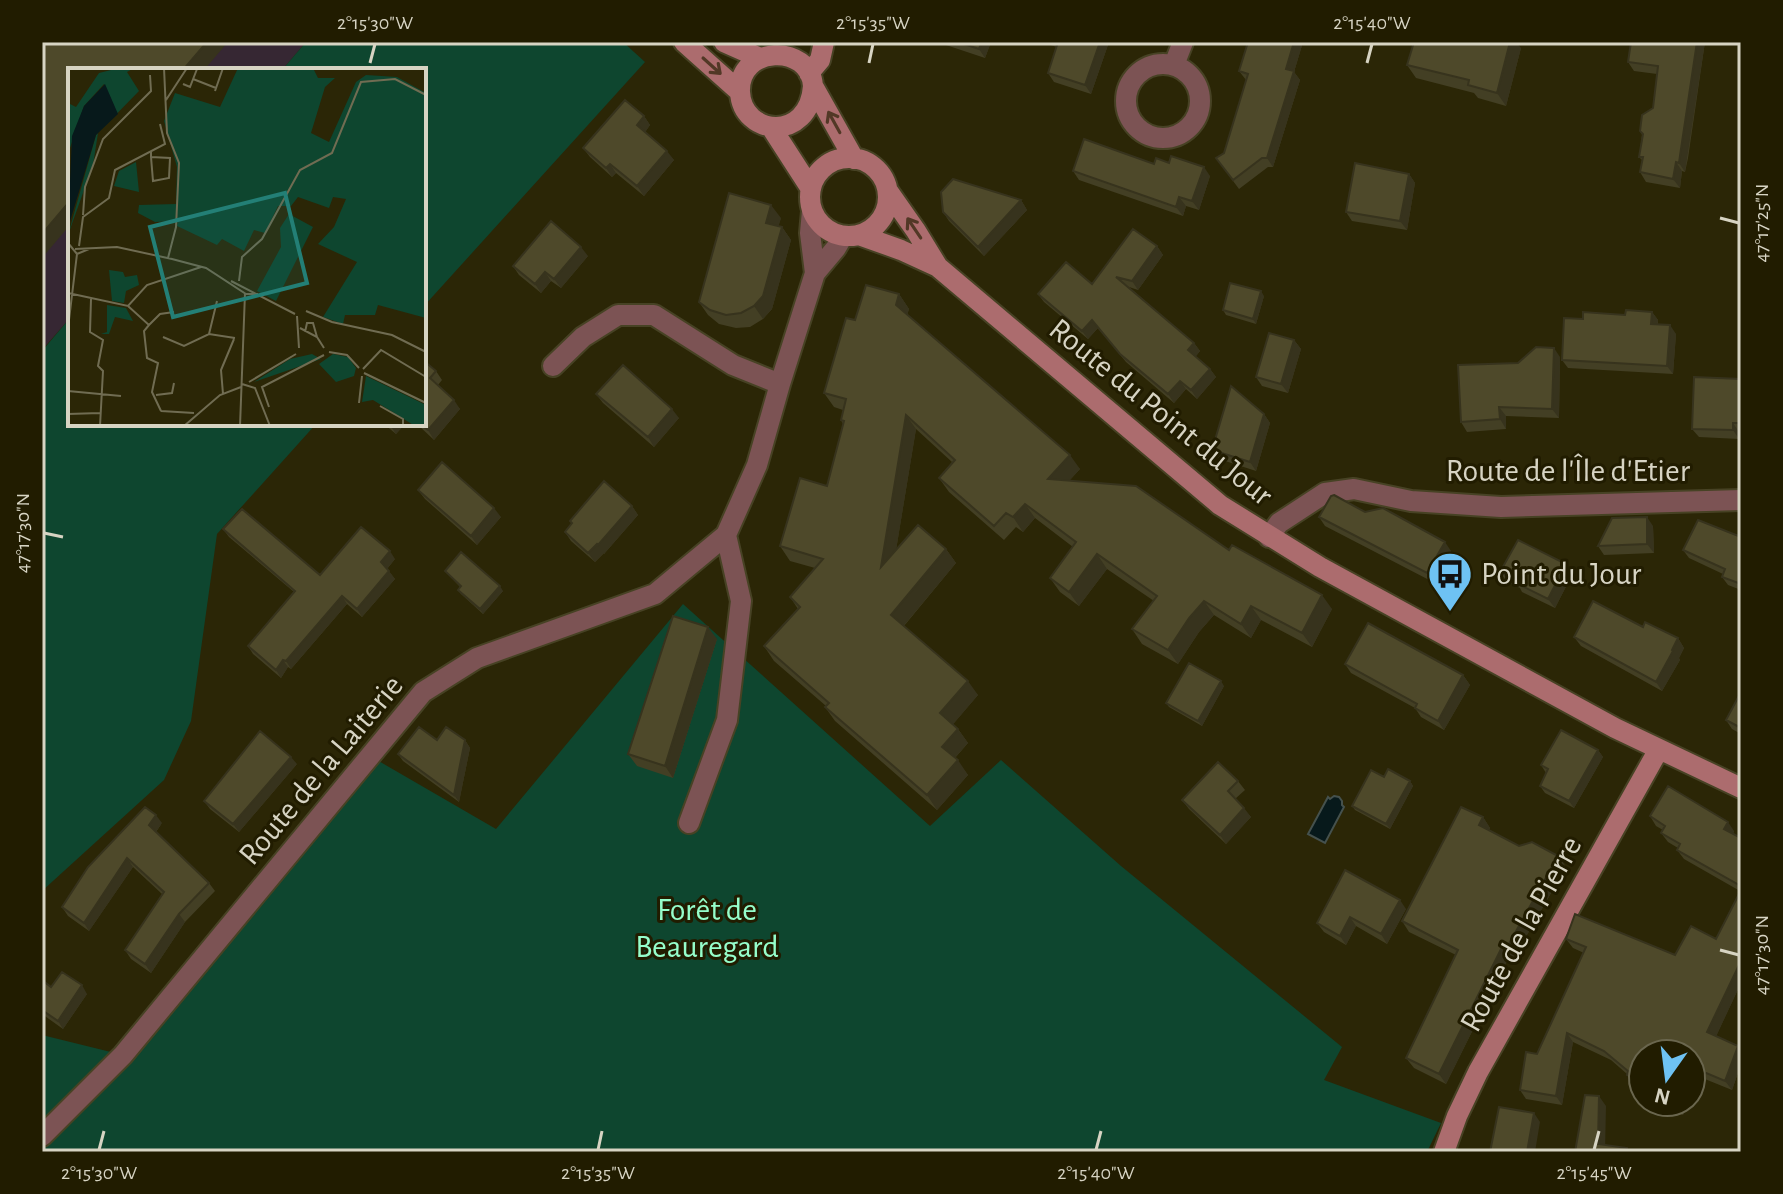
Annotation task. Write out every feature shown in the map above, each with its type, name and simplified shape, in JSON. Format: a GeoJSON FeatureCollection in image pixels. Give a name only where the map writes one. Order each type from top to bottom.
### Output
{"type":"FeatureCollection","features":[{"type":"Feature","properties":{"kind":"main road"},"geometry":{"type":"LineString","coordinates":[[684,42],[740,92]]}},
{"type":"Feature","properties":{"kind":"main road"},"geometry":{"type":"LineString","coordinates":[[724,42],[767,56],[787,56],[800,62],[854,159]]}},
{"type":"Feature","properties":{"kind":"main road"},"geometry":{"type":"LineString","coordinates":[[790,42],[749,66],[742,78],[740,92],[749,115],[771,127],[797,121],[807,112],[812,100],[811,79],[824,42]]}},
{"type":"Feature","properties":{"kind":"main road"},"geometry":{"type":"LineString","coordinates":[[771,127],[811,189]]}},
{"type":"Feature","properties":{"kind":"main road"},"geometry":{"type":"LineString","coordinates":[[840,159],[854,159],[876,169],[888,191],[887,206],[881,219],[872,229],[851,235],[830,231],[819,223],[812,211],[811,189],[816,175],[826,165],[840,159]]}},
{"type":"Feature","properties":{"kind":"main road","name":"Route du Point du Jour"},"geometry":{"type":"LineString","coordinates":[[888,191],[938,267]]}},
{"type":"Feature","properties":{"kind":"main road","name":"Route du Point du Jour"},"geometry":{"type":"LineString","coordinates":[[851,235],[901,250],[938,267],[1220,505],[1269,537],[1615,728],[1741,788]]}},
{"type":"Feature","properties":{"kind":"main road","name":"Route de la Pierre"},"geometry":{"type":"LineString","coordinates":[[1444,1152],[1478,1072],[1659,749]]}},
{"type":"Feature","properties":{"kind":"street"},"geometry":{"type":"LineString","coordinates":[[1174,65],[1183,42]]}},
{"type":"Feature","properties":{"kind":"street","name":"Route de la Laiterie"},"geometry":{"type":"LineString","coordinates":[[812,211],[810,233],[815,273]]}},
{"type":"Feature","properties":{"kind":"street","name":"Route de la Laiterie"},"geometry":{"type":"LineString","coordinates":[[42,1136],[123,1055],[423,692],[477,658],[655,594],[726,535],[757,465],[815,273],[851,235]]}},
{"type":"Feature","properties":{"kind":"street"},"geometry":{"type":"LineString","coordinates":[[553,366],[583,337],[618,315],[654,315],[733,365],[780,384]]}},
{"type":"Feature","properties":{"kind":"street","name":"Route de l'Île d'Etier"},"geometry":{"type":"LineString","coordinates":[[1269,537],[1279,523],[1325,493],[1354,489],[1411,501],[1501,507],[1741,500]]}},
{"type":"Feature","properties":{"kind":"street"},"geometry":{"type":"LineString","coordinates":[[689,823],[727,720],[741,601],[726,535]]}},
{"type":"Feature","properties":{"kind":"shaded area"},"geometry":{"type":"Polygon","coordinates":[[[42,42],[306,42],[284,68],[68,68],[68,320],[42,350],[42,42]]]}},
{"type":"Feature","properties":{"kind":"shaded area"},"geometry":{"type":"Polygon","coordinates":[[[1328,797],[1339,797],[1344,807],[1325,843],[1308,834],[1328,797]]]}},
{"type":"Feature","properties":{"kind":"green space"},"geometry":{"type":"Polygon","coordinates":[[[306,42],[623,42],[645,62],[426,304],[426,68],[284,68],[306,42]]]}},
{"type":"Feature","properties":{"kind":"green space"},"geometry":{"type":"Polygon","coordinates":[[[68,320],[68,426],[314,426],[217,534],[191,721],[164,780],[42,891],[42,351],[68,320]]]}},
{"type":"Feature","properties":{"kind":"green space","name":"Forêt de Beauregard"},"geometry":{"type":"Polygon","coordinates":[[[683,604],[930,826],[1001,760],[1121,866],[1342,1047],[1324,1080],[1441,1123],[1427,1152],[42,1152],[42,1035],[123,1055],[370,756],[496,829],[683,604]]]}},
{"type":"Feature","properties":{"kind":"building"},"geometry":{"type":"Polygon","coordinates":[[[42,42],[207,42],[185,68],[68,68],[68,203],[42,234],[42,42]]]}},
{"type":"Feature","properties":{"kind":"building"},"geometry":{"type":"Polygon","coordinates":[[[958,42],[982,42],[979,49],[958,42]]]}},
{"type":"Feature","properties":{"kind":"building"},"geometry":{"type":"Polygon","coordinates":[[[1058,42],[1100,42],[1085,85],[1048,73],[1058,42]]]}},
{"type":"Feature","properties":{"kind":"building"},"geometry":{"type":"Polygon","coordinates":[[[1248,42],[1294,42],[1286,69],[1294,71],[1267,158],[1262,158],[1233,180],[1216,158],[1224,153],[1248,74],[1239,71],[1248,42]]]}},
{"type":"Feature","properties":{"kind":"building"},"geometry":{"type":"Polygon","coordinates":[[[1414,42],[1510,42],[1497,93],[1468,85],[1469,80],[1407,65],[1414,42]]]}},
{"type":"Feature","properties":{"kind":"building"},"geometry":{"type":"Polygon","coordinates":[[[1631,42],[1697,42],[1679,163],[1676,162],[1673,179],[1640,172],[1643,157],[1639,157],[1642,115],[1653,108],[1658,66],[1628,62],[1631,42]]]}},
{"type":"Feature","properties":{"kind":"building"},"geometry":{"type":"Polygon","coordinates":[[[625,100],[644,116],[637,125],[667,151],[637,186],[610,164],[606,168],[583,148],[625,100]]]}},
{"type":"Feature","properties":{"kind":"building"},"geometry":{"type":"Polygon","coordinates":[[[1084,139],[1154,164],[1156,158],[1169,163],[1171,156],[1204,167],[1192,201],[1179,197],[1176,207],[1073,171],[1084,139]]]}},
{"type":"Feature","properties":{"kind":"building"},"geometry":{"type":"Polygon","coordinates":[[[1355,163],[1409,174],[1400,221],[1346,212],[1355,163]]]}},
{"type":"Feature","properties":{"kind":"building"},"geometry":{"type":"Polygon","coordinates":[[[953,179],[1021,200],[978,247],[943,212],[941,192],[953,179]]]}},
{"type":"Feature","properties":{"kind":"building"},"geometry":{"type":"Polygon","coordinates":[[[729,193],[771,205],[766,223],[782,227],[763,296],[754,306],[741,313],[726,315],[710,310],[699,302],[729,193]]]}},
{"type":"Feature","properties":{"kind":"building"},"geometry":{"type":"Polygon","coordinates":[[[551,221],[581,247],[554,279],[545,272],[535,284],[513,266],[551,221]]]}},
{"type":"Feature","properties":{"kind":"building"},"geometry":{"type":"Polygon","coordinates":[[[1133,229],[1157,246],[1132,281],[1116,277],[1194,343],[1188,350],[1210,369],[1191,390],[1180,381],[1168,394],[1120,354],[1092,320],[1082,331],[1038,294],[1066,262],[1092,284],[1133,229]]]}},
{"type":"Feature","properties":{"kind":"building"},"geometry":{"type":"Polygon","coordinates":[[[1230,283],[1261,291],[1253,319],[1223,310],[1230,283]]]}},
{"type":"Feature","properties":{"kind":"building"},"geometry":{"type":"Polygon","coordinates":[[[866,285],[899,294],[896,305],[1070,455],[1048,479],[1136,486],[1229,550],[1232,545],[1322,595],[1302,633],[1251,606],[1241,624],[1204,601],[1168,650],[1132,629],[1157,596],[1097,554],[1069,592],[1050,578],[1076,542],[1025,504],[1013,517],[1006,513],[994,526],[939,478],[955,460],[906,415],[881,567],[918,525],[946,549],[891,615],[968,681],[940,713],[958,729],[942,747],[958,760],[927,795],[825,707],[829,703],[764,646],[800,607],[790,597],[823,559],[780,546],[800,478],[827,486],[844,421],[841,420],[846,399],[824,393],[846,318],[855,320],[866,285]]]}},
{"type":"Feature","properties":{"kind":"building"},"geometry":{"type":"Polygon","coordinates":[[[1626,310],[1652,312],[1651,324],[1670,325],[1667,366],[1562,360],[1564,318],[1583,319],[1583,312],[1625,315],[1626,310]]]}},
{"type":"Feature","properties":{"kind":"building"},"geometry":{"type":"Polygon","coordinates":[[[1269,333],[1294,340],[1281,384],[1256,377],[1269,333]]]}},
{"type":"Feature","properties":{"kind":"building"},"geometry":{"type":"Polygon","coordinates":[[[1536,347],[1554,348],[1552,409],[1499,407],[1500,419],[1461,422],[1458,365],[1518,363],[1536,347]]]}},
{"type":"Feature","properties":{"kind":"building"},"geometry":{"type":"Polygon","coordinates":[[[426,363],[436,371],[430,378],[454,400],[428,430],[423,426],[426,426],[426,363]]]}},
{"type":"Feature","properties":{"kind":"building"},"geometry":{"type":"Polygon","coordinates":[[[623,365],[672,409],[648,437],[596,394],[623,365]]]}},
{"type":"Feature","properties":{"kind":"building"},"geometry":{"type":"Polygon","coordinates":[[[1694,377],[1741,379],[1741,423],[1733,423],[1733,430],[1692,429],[1694,377]]]}},
{"type":"Feature","properties":{"kind":"building"},"geometry":{"type":"Polygon","coordinates":[[[1231,386],[1264,414],[1250,462],[1212,450],[1231,386]]]}},
{"type":"Feature","properties":{"kind":"building"},"geometry":{"type":"Polygon","coordinates":[[[442,462],[494,508],[471,536],[418,490],[442,462]]]}},
{"type":"Feature","properties":{"kind":"building"},"geometry":{"type":"Polygon","coordinates":[[[604,481],[632,506],[588,553],[565,532],[572,523],[570,521],[604,481]]]}},
{"type":"Feature","properties":{"kind":"building"},"geometry":{"type":"Polygon","coordinates":[[[1334,495],[1365,512],[1383,508],[1445,542],[1427,573],[1319,517],[1334,495]]]}},
{"type":"Feature","properties":{"kind":"building"},"geometry":{"type":"Polygon","coordinates":[[[242,509],[320,575],[361,527],[390,551],[381,562],[389,571],[357,609],[342,596],[276,670],[248,646],[295,591],[223,529],[242,509]]]}},
{"type":"Feature","properties":{"kind":"building"},"geometry":{"type":"Polygon","coordinates":[[[1647,517],[1647,544],[1598,546],[1612,518],[1647,517]]]}},
{"type":"Feature","properties":{"kind":"building"},"geometry":{"type":"Polygon","coordinates":[[[1698,520],[1741,537],[1741,584],[1722,577],[1725,569],[1683,550],[1698,520]]]}},
{"type":"Feature","properties":{"kind":"building"},"geometry":{"type":"Polygon","coordinates":[[[1518,540],[1566,564],[1548,599],[1500,572],[1518,540]]]}},
{"type":"Feature","properties":{"kind":"building"},"geometry":{"type":"Polygon","coordinates":[[[461,552],[500,586],[480,609],[458,590],[461,586],[445,571],[461,552]]]}},
{"type":"Feature","properties":{"kind":"building"},"geometry":{"type":"Polygon","coordinates":[[[1593,601],[1643,627],[1645,622],[1678,638],[1656,682],[1574,637],[1593,601]]]}},
{"type":"Feature","properties":{"kind":"building"},"geometry":{"type":"Polygon","coordinates":[[[673,616],[708,627],[665,766],[628,754],[673,616]]]}},
{"type":"Feature","properties":{"kind":"building"},"geometry":{"type":"Polygon","coordinates":[[[1368,623],[1463,675],[1438,721],[1415,708],[1417,704],[1345,664],[1368,623]]]}},
{"type":"Feature","properties":{"kind":"building"},"geometry":{"type":"Polygon","coordinates":[[[1189,663],[1221,681],[1198,721],[1166,703],[1189,663]]]}},
{"type":"Feature","properties":{"kind":"building"},"geometry":{"type":"Polygon","coordinates":[[[1741,692],[1741,728],[1726,720],[1741,692]]]}},
{"type":"Feature","properties":{"kind":"building"},"geometry":{"type":"Polygon","coordinates":[[[419,727],[437,740],[446,727],[465,740],[454,795],[398,754],[419,727]]]}},
{"type":"Feature","properties":{"kind":"building"},"geometry":{"type":"Polygon","coordinates":[[[1561,730],[1598,750],[1569,801],[1540,786],[1548,769],[1541,765],[1561,730]]]}},
{"type":"Feature","properties":{"kind":"building"},"geometry":{"type":"Polygon","coordinates":[[[260,731],[291,757],[233,824],[204,801],[260,731]]]}},
{"type":"Feature","properties":{"kind":"building"},"geometry":{"type":"Polygon","coordinates":[[[1218,762],[1238,781],[1228,791],[1244,808],[1220,835],[1182,800],[1218,762]]]}},
{"type":"Feature","properties":{"kind":"building"},"geometry":{"type":"Polygon","coordinates":[[[1388,769],[1410,781],[1386,824],[1352,806],[1371,770],[1384,777],[1388,769]]]}},
{"type":"Feature","properties":{"kind":"building"},"geometry":{"type":"Polygon","coordinates":[[[1668,786],[1728,822],[1724,829],[1741,838],[1741,886],[1677,850],[1680,844],[1661,833],[1665,826],[1650,816],[1668,786]]]}},
{"type":"Feature","properties":{"kind":"building"},"geometry":{"type":"Polygon","coordinates":[[[145,807],[156,815],[149,825],[209,883],[179,914],[145,964],[125,950],[164,892],[127,858],[84,923],[62,907],[88,867],[145,807]]]}},
{"type":"Feature","properties":{"kind":"building"},"geometry":{"type":"Polygon","coordinates":[[[1461,807],[1483,817],[1479,825],[1519,846],[1532,842],[1558,856],[1505,951],[1501,949],[1439,1074],[1406,1058],[1458,950],[1402,921],[1461,807]]]}},
{"type":"Feature","properties":{"kind":"building"},"geometry":{"type":"Polygon","coordinates":[[[1345,870],[1400,900],[1381,934],[1350,917],[1340,936],[1317,923],[1345,870]]]}},
{"type":"Feature","properties":{"kind":"building"},"geometry":{"type":"Polygon","coordinates":[[[1741,890],[1741,961],[1707,1032],[1738,1046],[1725,1081],[1707,1073],[1707,1038],[1627,1038],[1627,1070],[1604,1051],[1567,1033],[1556,1096],[1520,1090],[1526,1052],[1537,1054],[1586,947],[1566,939],[1575,914],[1675,955],[1691,926],[1716,939],[1741,890]]]}},
{"type":"Feature","properties":{"kind":"building"},"geometry":{"type":"Polygon","coordinates":[[[62,972],[82,985],[58,1021],[42,1010],[42,980],[51,987],[62,972]]]}},
{"type":"Feature","properties":{"kind":"building"},"geometry":{"type":"Polygon","coordinates":[[[1585,1095],[1599,1096],[1598,1144],[1627,1148],[1626,1152],[1575,1152],[1585,1095]]]}},
{"type":"Feature","properties":{"kind":"building"},"geometry":{"type":"Polygon","coordinates":[[[1499,1107],[1534,1113],[1527,1152],[1490,1152],[1499,1107]]]}},
{"type":"Feature","properties":{"kind":"place","name":"Point du Jour"},"geometry":{"type":"Point","coordinates":[1450,613]}}]}
